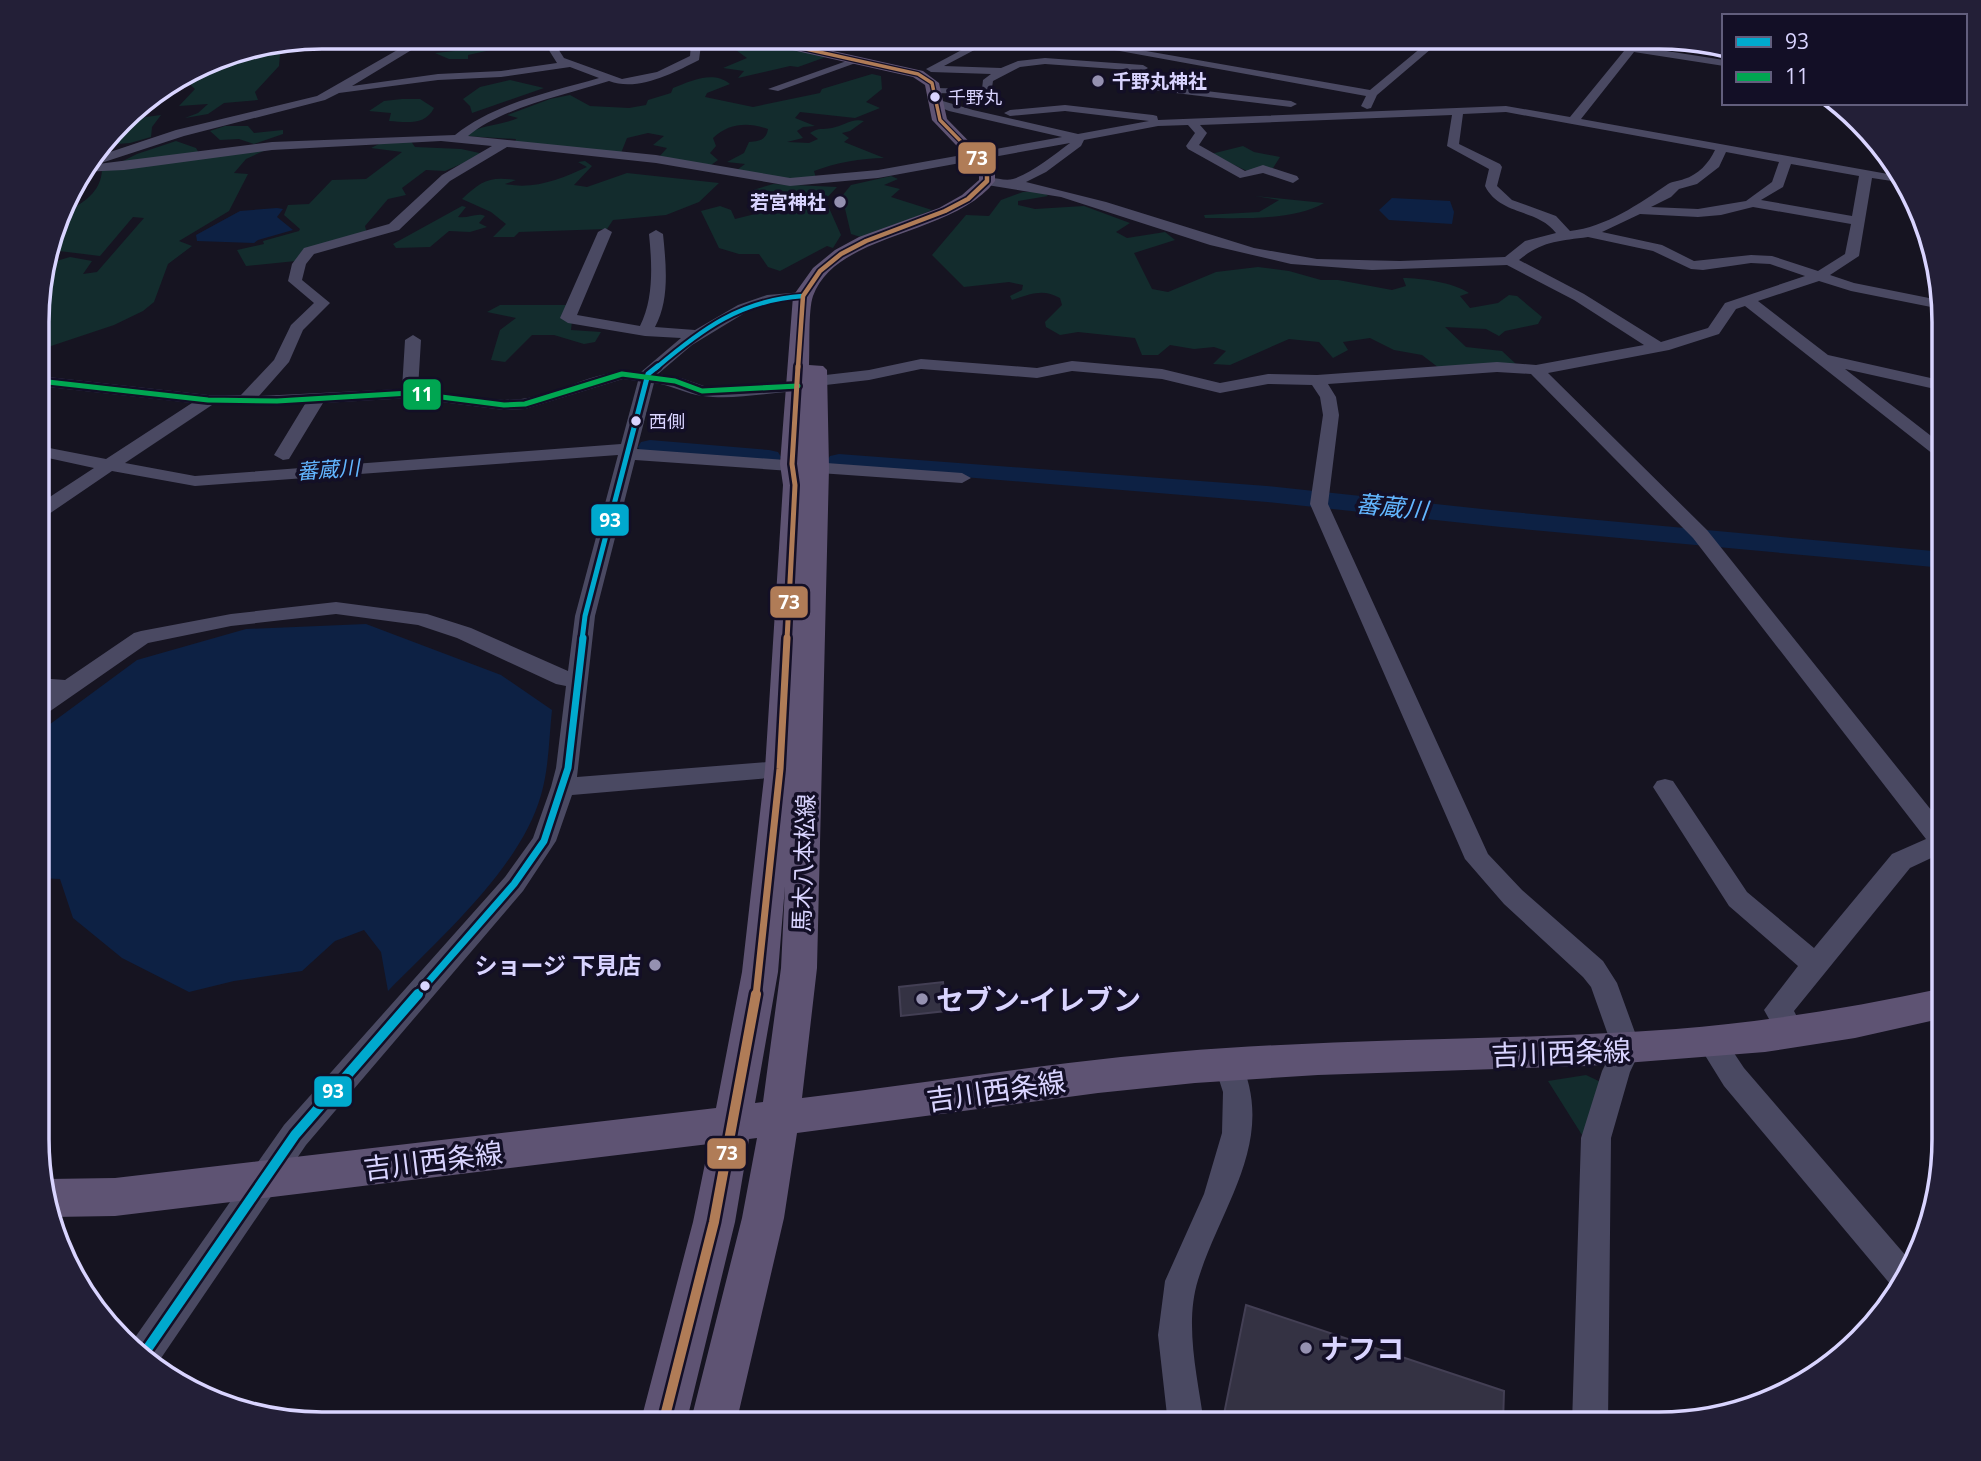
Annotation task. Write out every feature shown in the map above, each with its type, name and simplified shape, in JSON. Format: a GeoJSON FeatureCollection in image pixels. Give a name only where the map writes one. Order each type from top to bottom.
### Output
{"type":"FeatureCollection","features":[{"type":"Feature","properties":{"kind":"main road"},"geometry":{"type":"LineString","coordinates":[[803,296],[812,278],[842,253],[864,241],[964,202],[987,181],[988,168],[940,121],[932,83],[924,72],[808,49]]}},
{"type":"Feature","properties":{"kind":"main road","name":"馬木八本松線"},"geometry":{"type":"LineString","coordinates":[[716,1412],[762,1218],[780,1118],[799,968],[804,466],[808,383],[803,296]]}},
{"type":"Feature","properties":{"kind":"main road","name":"馬木八本松線"},"geometry":{"type":"LineString","coordinates":[[666,1412],[714,1222],[760,972],[780,769],[795,485],[804,466]]}},
{"type":"Feature","properties":{"kind":"main road","name":"吉川西条線"},"geometry":{"type":"LineString","coordinates":[[55,1198],[115,1197],[266,1180],[969,1095],[1043,1082],[1228,1064],[1712,1044],[1792,1034],[1932,1005]]}},
{"type":"Feature","properties":{"kind":"street"},"geometry":{"type":"LineString","coordinates":[[102,160],[148,142],[308,102],[336,91],[403,49]]}},
{"type":"Feature","properties":{"kind":"street"},"geometry":{"type":"LineString","coordinates":[[552,49],[556,56],[569,64],[598,71],[609,78],[628,81],[677,69],[695,58],[696,49]]}},
{"type":"Feature","properties":{"kind":"street"},"geometry":{"type":"LineString","coordinates":[[924,72],[970,49]]}},
{"type":"Feature","properties":{"kind":"street"},"geometry":{"type":"LineString","coordinates":[[1068,61],[1090,49]]}},
{"type":"Feature","properties":{"kind":"street"},"geometry":{"type":"LineString","coordinates":[[1112,49],[1372,94]]}},
{"type":"Feature","properties":{"kind":"street"},"geometry":{"type":"LineString","coordinates":[[1365,115],[1372,94],[1426,49]]}},
{"type":"Feature","properties":{"kind":"street"},"geometry":{"type":"LineString","coordinates":[[1573,121],[1631,49],[1659,49]]}},
{"type":"Feature","properties":{"kind":"street"},"geometry":{"type":"LineString","coordinates":[[1660,49],[1722,63]]}},
{"type":"Feature","properties":{"kind":"street"},"geometry":{"type":"LineString","coordinates":[[774,89],[859,60]]}},
{"type":"Feature","properties":{"kind":"street"},"geometry":{"type":"LineString","coordinates":[[935,97],[987,92],[988,80],[1018,64],[1068,61],[1288,103],[1328,116]]}},
{"type":"Feature","properties":{"kind":"street"},"geometry":{"type":"LineString","coordinates":[[1156,76],[1181,61]]}},
{"type":"Feature","properties":{"kind":"street"},"geometry":{"type":"LineString","coordinates":[[336,91],[438,77],[501,74],[569,64]]}},
{"type":"Feature","properties":{"kind":"street"},"geometry":{"type":"LineString","coordinates":[[924,72],[1003,71]]}},
{"type":"Feature","properties":{"kind":"street"},"geometry":{"type":"LineString","coordinates":[[1154,120],[1158,105],[1156,76]]}},
{"type":"Feature","properties":{"kind":"street"},"geometry":{"type":"LineString","coordinates":[[458,138],[474,125],[532,101],[609,78]]}},
{"type":"Feature","properties":{"kind":"street"},"geometry":{"type":"LineString","coordinates":[[935,97],[984,115],[1042,127],[1078,138]]}},
{"type":"Feature","properties":{"kind":"street"},"geometry":{"type":"LineString","coordinates":[[984,115],[1065,108],[1154,120],[1190,120],[1506,109],[1891,178]]}},
{"type":"Feature","properties":{"kind":"street"},"geometry":{"type":"LineString","coordinates":[[1458,110],[1453,146],[1496,167],[1491,187],[1497,196],[1551,218],[1567,236]]}},
{"type":"Feature","properties":{"kind":"street"},"geometry":{"type":"LineString","coordinates":[[97,167],[124,166],[296,144],[425,136],[656,159],[790,182],[878,174],[1078,138],[1154,120]]}},
{"type":"Feature","properties":{"kind":"street"},"geometry":{"type":"LineString","coordinates":[[1190,120],[1200,133],[1192,146],[1202,152],[1244,175],[1263,169],[1293,179]]}},
{"type":"Feature","properties":{"kind":"street"},"geometry":{"type":"LineString","coordinates":[[1014,183],[1042,169],[1077,143],[1078,138]]}},
{"type":"Feature","properties":{"kind":"street"},"geometry":{"type":"LineString","coordinates":[[246,401],[281,362],[296,328],[323,303],[295,281],[296,269],[309,251],[394,227],[446,178],[506,143]]}},
{"type":"Feature","properties":{"kind":"street"},"geometry":{"type":"LineString","coordinates":[[1509,261],[1530,244],[1544,239],[1588,233],[1638,211],[1648,201],[1666,194],[1674,186],[1693,181],[1715,164],[1722,148]]}},
{"type":"Feature","properties":{"kind":"street"},"geometry":{"type":"LineString","coordinates":[[1753,203],[1752,200],[1778,184],[1786,160]]}},
{"type":"Feature","properties":{"kind":"street"},"geometry":{"type":"LineString","coordinates":[[49,382],[208,400],[246,401],[410,393],[504,405],[525,404],[622,374],[675,381],[702,391],[721,392],[869,375],[932,363],[1037,373],[1072,366],[1084,367],[1162,374],[1220,388],[1268,379],[1317,380],[1497,367],[1536,370],[1700,337],[1714,331],[1730,306],[1819,276],[1852,256],[1866,174]]}},
{"type":"Feature","properties":{"kind":"street"},"geometry":{"type":"LineString","coordinates":[[987,181],[1014,183],[1058,193],[1291,260],[1359,263],[1509,261],[1579,297],[1657,346]]}},
{"type":"Feature","properties":{"kind":"street"},"geometry":{"type":"LineString","coordinates":[[1638,211],[1698,213],[1721,211],[1753,203],[1858,221]]}},
{"type":"Feature","properties":{"kind":"street"},"geometry":{"type":"LineString","coordinates":[[605,232],[568,318],[645,331],[697,335]]}},
{"type":"Feature","properties":{"kind":"street"},"geometry":{"type":"LineString","coordinates":[[1588,233],[1657,248],[1691,265],[1762,259],[1805,270],[1851,287],[1931,303]]}},
{"type":"Feature","properties":{"kind":"street"},"geometry":{"type":"LineString","coordinates":[[645,331],[651,323],[659,264],[656,234]]}},
{"type":"Feature","properties":{"kind":"street"},"geometry":{"type":"LineString","coordinates":[[148,1349],[295,1135],[514,884],[544,841],[568,768],[584,616],[647,376],[656,364],[697,335],[757,302],[803,296]]}},
{"type":"Feature","properties":{"kind":"street"},"geometry":{"type":"LineString","coordinates":[[1748,301],[1932,445]]}},
{"type":"Feature","properties":{"kind":"street"},"geometry":{"type":"LineString","coordinates":[[410,393],[413,340]]}},
{"type":"Feature","properties":{"kind":"street"},"geometry":{"type":"LineString","coordinates":[[1821,359],[1932,383]]}},
{"type":"Feature","properties":{"kind":"street"},"geometry":{"type":"LineString","coordinates":[[1536,370],[1702,538],[1932,827]]}},
{"type":"Feature","properties":{"kind":"street"},"geometry":{"type":"LineString","coordinates":[[1317,380],[1328,397],[1331,415],[1319,500],[1478,859],[1513,897],[1592,968],[1603,983],[1627,1049],[1616,1071],[1596,1138],[1590,1412]]}},
{"type":"Feature","properties":{"kind":"street"},"geometry":{"type":"LineString","coordinates":[[283,455],[318,397]]}},
{"type":"Feature","properties":{"kind":"street"},"geometry":{"type":"LineString","coordinates":[[49,505],[208,400]]}},
{"type":"Feature","properties":{"kind":"street"},"geometry":{"type":"LineString","coordinates":[[49,454],[195,481],[628,451],[962,478]]}},
{"type":"Feature","properties":{"kind":"street"},"geometry":{"type":"LineString","coordinates":[[49,702],[141,638],[231,620],[337,608],[420,619],[464,633],[564,679],[579,677]]}},
{"type":"Feature","properties":{"kind":"street"},"geometry":{"type":"LineString","coordinates":[[49,686],[69,688]]}},
{"type":"Feature","properties":{"kind":"street"},"geometry":{"type":"LineString","coordinates":[[563,787],[780,769]]}},
{"type":"Feature","properties":{"kind":"street"},"geometry":{"type":"LineString","coordinates":[[1665,787],[1738,899],[1814,964]]}},
{"type":"Feature","properties":{"kind":"street"},"geometry":{"type":"LineString","coordinates":[[1792,1034],[1778,1010],[1901,861],[1932,846]]}},
{"type":"Feature","properties":{"kind":"street"},"geometry":{"type":"LineString","coordinates":[[1712,1044],[1734,1077],[1898,1271]]}},
{"type":"Feature","properties":{"kind":"street"},"geometry":{"type":"LineString","coordinates":[[1185,1412],[1175,1335],[1181,1281],[1219,1194],[1237,1133],[1238,1092],[1228,1064]]}},
{"type":"Feature","properties":{"kind":"green space"},"geometry":{"type":"Polygon","coordinates":[[[495,49],[468,55],[468,59],[449,59],[435,53],[495,49]]]}},
{"type":"Feature","properties":{"kind":"green space"},"geometry":{"type":"Polygon","coordinates":[[[734,49],[792,49],[826,57],[798,67],[790,66],[738,78],[744,71],[723,68],[747,58],[734,49]]]}},
{"type":"Feature","properties":{"kind":"green space"},"geometry":{"type":"Polygon","coordinates":[[[280,52],[279,66],[255,92],[258,100],[224,103],[208,114],[185,118],[198,113],[208,104],[179,106],[195,89],[190,84],[234,63],[280,52]]]}},
{"type":"Feature","properties":{"kind":"green space"},"geometry":{"type":"Polygon","coordinates":[[[872,74],[881,76],[882,89],[866,102],[880,108],[855,118],[800,112],[795,118],[815,126],[803,127],[797,131],[803,138],[787,142],[809,143],[818,139],[810,133],[816,130],[864,121],[842,133],[849,138],[844,142],[884,158],[858,160],[814,171],[816,178],[792,180],[737,170],[745,164],[727,162],[744,153],[749,142],[766,136],[768,129],[753,125],[732,127],[713,138],[716,146],[710,153],[718,160],[711,165],[659,157],[667,148],[653,145],[664,136],[648,133],[627,138],[621,153],[515,142],[516,139],[465,136],[477,129],[518,118],[507,115],[550,99],[570,95],[590,106],[629,108],[646,105],[648,100],[671,93],[673,88],[709,77],[730,84],[707,93],[705,97],[753,107],[820,93],[822,89],[872,74]]]}},
{"type":"Feature","properties":{"kind":"green space"},"geometry":{"type":"Polygon","coordinates":[[[510,80],[544,88],[472,113],[470,106],[463,99],[480,87],[510,80]]]}},
{"type":"Feature","properties":{"kind":"green space"},"geometry":{"type":"Polygon","coordinates":[[[420,99],[434,108],[426,118],[408,122],[389,121],[391,113],[369,111],[384,101],[420,99]]]}},
{"type":"Feature","properties":{"kind":"green space"},"geometry":{"type":"Polygon","coordinates":[[[161,115],[152,127],[151,137],[115,144],[129,129],[141,118],[161,115]]]}},
{"type":"Feature","properties":{"kind":"green space"},"geometry":{"type":"Polygon","coordinates":[[[225,126],[248,126],[254,133],[283,130],[283,134],[254,144],[239,139],[220,140],[210,131],[225,126]]]}},
{"type":"Feature","properties":{"kind":"green space"},"geometry":{"type":"Polygon","coordinates":[[[410,140],[415,147],[461,149],[484,154],[445,171],[426,170],[402,188],[406,195],[388,199],[365,226],[367,234],[306,251],[296,261],[246,266],[237,250],[264,244],[263,241],[299,231],[284,215],[288,205],[309,204],[332,180],[366,179],[402,152],[371,148],[383,142],[410,140]]]}},
{"type":"Feature","properties":{"kind":"green space"},"geometry":{"type":"Polygon","coordinates":[[[176,141],[196,148],[200,155],[115,165],[137,154],[176,141]]]}},
{"type":"Feature","properties":{"kind":"green space"},"geometry":{"type":"Polygon","coordinates":[[[1243,146],[1254,152],[1280,157],[1273,168],[1249,172],[1211,154],[1243,146]]]}},
{"type":"Feature","properties":{"kind":"green space"},"geometry":{"type":"Polygon","coordinates":[[[268,149],[246,159],[234,173],[248,174],[229,211],[179,241],[192,246],[168,264],[154,302],[143,311],[114,325],[49,347],[51,286],[56,261],[70,257],[92,261],[83,274],[97,272],[144,218],[133,217],[100,256],[58,251],[74,207],[95,191],[102,170],[268,149]]]}},
{"type":"Feature","properties":{"kind":"green space"},"geometry":{"type":"Polygon","coordinates":[[[585,161],[592,166],[574,185],[587,187],[627,173],[719,183],[699,202],[666,215],[613,220],[607,229],[519,232],[514,237],[493,237],[506,224],[491,212],[462,199],[486,181],[507,179],[516,180],[505,184],[537,184],[587,167],[578,162],[585,161]]]}},
{"type":"Feature","properties":{"kind":"green space"},"geometry":{"type":"Polygon","coordinates":[[[891,176],[898,179],[884,185],[900,189],[891,197],[932,210],[864,238],[851,234],[842,196],[851,185],[891,176]]]}},
{"type":"Feature","properties":{"kind":"green space"},"geometry":{"type":"Polygon","coordinates":[[[773,184],[837,187],[823,202],[829,208],[841,235],[833,248],[827,246],[780,271],[768,267],[759,254],[739,254],[719,248],[701,211],[720,206],[731,210],[735,219],[771,210],[768,203],[771,197],[755,197],[753,190],[773,184]]]}},
{"type":"Feature","properties":{"kind":"green space"},"geometry":{"type":"Polygon","coordinates":[[[1023,192],[1043,192],[1048,196],[1018,201],[1018,205],[1035,209],[1084,206],[1130,223],[1116,232],[1127,238],[1165,232],[1175,240],[1134,253],[1152,289],[1168,292],[1216,272],[1258,267],[1289,271],[1321,280],[1338,280],[1392,290],[1406,286],[1403,278],[1438,282],[1469,293],[1460,296],[1470,308],[1498,303],[1509,295],[1517,296],[1542,317],[1538,324],[1505,331],[1499,336],[1486,329],[1445,327],[1466,347],[1502,351],[1516,364],[1439,368],[1422,355],[1394,350],[1370,338],[1343,342],[1348,350],[1333,358],[1319,342],[1289,339],[1230,365],[1213,364],[1226,351],[1214,347],[1194,349],[1170,345],[1158,355],[1142,355],[1135,338],[1078,332],[1060,335],[1046,327],[1045,322],[1062,305],[1060,298],[1042,293],[1012,300],[1010,296],[1022,290],[1023,285],[1009,282],[964,287],[932,255],[966,215],[989,216],[1001,200],[1023,192]]]}},
{"type":"Feature","properties":{"kind":"green space"},"geometry":{"type":"Polygon","coordinates":[[[1255,196],[1324,203],[1282,216],[1205,218],[1204,215],[1259,212],[1279,200],[1255,196]]]}},
{"type":"Feature","properties":{"kind":"green space"},"geometry":{"type":"Polygon","coordinates":[[[462,206],[466,207],[458,217],[485,216],[479,223],[487,227],[470,232],[449,231],[430,247],[396,248],[393,244],[462,206]]]}},
{"type":"Feature","properties":{"kind":"green space"},"geometry":{"type":"Polygon","coordinates":[[[500,305],[568,305],[571,330],[601,332],[595,342],[584,344],[554,335],[532,335],[505,362],[491,360],[500,330],[516,318],[487,312],[500,305]]]}},
{"type":"Feature","properties":{"kind":"green space"},"geometry":{"type":"Polygon","coordinates":[[[1586,1075],[1605,1084],[1582,1135],[1548,1081],[1586,1075]]]}},
{"type":"Feature","properties":{"kind":"water"},"geometry":{"type":"Polygon","coordinates":[[[1392,198],[1450,201],[1454,212],[1452,224],[1389,220],[1379,210],[1392,198]]]}},
{"type":"Feature","properties":{"kind":"water"},"geometry":{"type":"Polygon","coordinates":[[[283,209],[277,217],[293,230],[254,243],[197,241],[196,235],[240,211],[283,209]]]}},
{"type":"Feature","properties":{"kind":"water"},"geometry":{"type":"Polygon","coordinates":[[[366,624],[501,675],[552,710],[546,774],[541,795],[531,822],[516,849],[498,875],[454,925],[388,991],[381,952],[364,930],[335,941],[302,971],[234,981],[189,992],[122,958],[73,918],[60,879],[49,878],[49,725],[137,660],[246,629],[366,624]]]}},
{"type":"Feature","properties":{"kind":"building","name":"セブン-イレブン"},"geometry":{"type":"Polygon","coordinates":[[[943,982],[946,1011],[901,1016],[899,987],[943,982]]]}},
{"type":"Feature","properties":{"kind":"building","name":"ナフコ"},"geometry":{"type":"Polygon","coordinates":[[[1246,1305],[1504,1391],[1503,1412],[1224,1412],[1246,1305]]]}},
{"type":"Feature","properties":{"kind":"waterway","name":"蕃蔵川"},"geometry":{"type":"LineString","coordinates":[[650,447],[769,457]]}},
{"type":"Feature","properties":{"kind":"waterway","name":"蕃蔵川"},"geometry":{"type":"LineString","coordinates":[[839,461],[1267,494],[1501,519],[1932,559]]}},
{"type":"Feature","properties":{"kind":"transit line","name":"73"},"geometry":{"type":"LineString","coordinates":[[666,1412],[714,1222],[760,972],[780,769],[795,485],[792,464],[803,296],[820,271],[841,254],[866,241],[945,211],[968,199],[987,181],[987,168],[940,120],[932,83],[918,74],[806,49]]}},
{"type":"Feature","properties":{"kind":"transit line","name":"93"},"geometry":{"type":"LineString","coordinates":[[147,1349],[295,1135],[514,884],[544,841],[568,768],[585,616],[648,374],[686,342],[743,308],[772,298],[803,296]]}},
{"type":"Feature","properties":{"kind":"transit line","name":"11"},"geometry":{"type":"LineString","coordinates":[[49,382],[208,400],[277,401],[410,393],[504,405],[525,404],[622,374],[675,381],[702,391],[798,386]]}},
{"type":"Feature","properties":{"kind":"place","name":"千野丸神社"},"geometry":{"type":"Point","coordinates":[1098,81]}},
{"type":"Feature","properties":{"kind":"place","name":"千野丸"},"geometry":{"type":"Point","coordinates":[935,97]}},
{"type":"Feature","properties":{"kind":"place","name":"若宮神社"},"geometry":{"type":"Point","coordinates":[840,202]}},
{"type":"Feature","properties":{"kind":"place","name":"西側"},"geometry":{"type":"Point","coordinates":[636,421]}},
{"type":"Feature","properties":{"kind":"place","name":"ショージ 下見店"},"geometry":{"type":"Point","coordinates":[655,965]}},
{"type":"Feature","properties":{"kind":"place","name":"セブン-イレブン"},"geometry":{"type":"Point","coordinates":[922,999]}},
{"type":"Feature","properties":{"kind":"place","name":"ナフコ"},"geometry":{"type":"Point","coordinates":[1306,1348]}}]}
